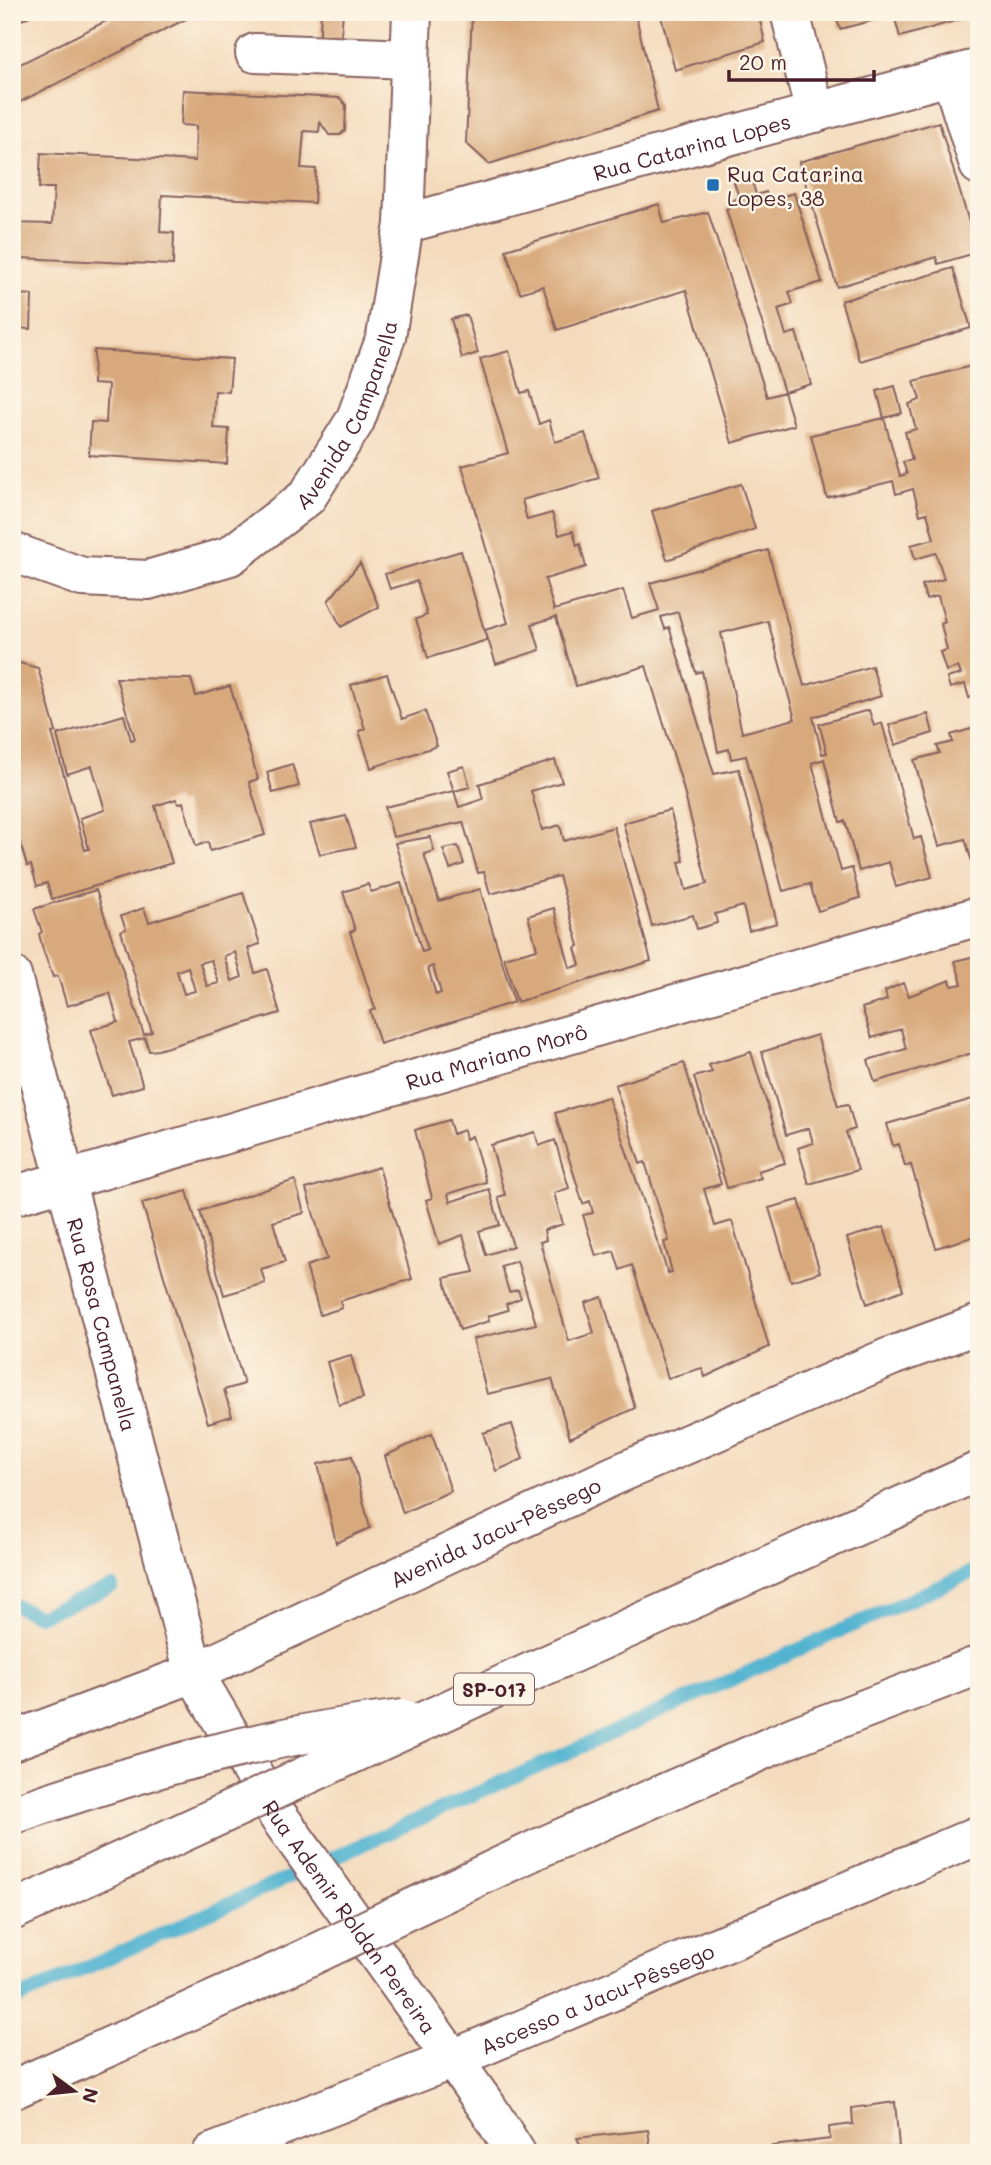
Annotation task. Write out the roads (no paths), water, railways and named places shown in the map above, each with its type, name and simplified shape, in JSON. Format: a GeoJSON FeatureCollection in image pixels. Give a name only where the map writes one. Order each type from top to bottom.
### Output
{"type":"FeatureCollection","features":[{"type":"Feature","properties":{"kind":"main road","name":"Avenida Campanella"},"geometry":{"type":"LineString","coordinates":[[12,552],[82,577],[148,580],[230,556],[307,497],[355,421],[386,337],[404,224],[412,12]]}},
{"type":"Feature","properties":{"kind":"main road"},"geometry":{"type":"LineString","coordinates":[[790,12],[815,113]]}},
{"type":"Feature","properties":{"kind":"main road"},"geometry":{"type":"LineString","coordinates":[[255,54],[410,59]]}},
{"type":"Feature","properties":{"kind":"main road"},"geometry":{"type":"LineString","coordinates":[[965,72],[979,165]]}},
{"type":"Feature","properties":{"kind":"main road","name":"Rua Catarina Lopes"},"geometry":{"type":"LineString","coordinates":[[404,224],[965,72]]}},
{"type":"Feature","properties":{"kind":"main road","name":"Rua Mariano Morô"},"geometry":{"type":"LineString","coordinates":[[12,1196],[979,916]]}},
{"type":"Feature","properties":{"kind":"main road","name":"Rua Rosa Campanella"},"geometry":{"type":"LineString","coordinates":[[12,976],[194,1673]]}},
{"type":"Feature","properties":{"kind":"main road","name":"Avenida Jacu-Pêssego"},"geometry":{"type":"LineString","coordinates":[[12,1741],[194,1673],[613,1476],[892,1356],[979,1324]]}},
{"type":"Feature","properties":{"kind":"main road","name":"SP-017"},"geometry":{"type":"LineString","coordinates":[[12,1911],[979,1471]]}},
{"type":"Feature","properties":{"kind":"main road"},"geometry":{"type":"LineString","coordinates":[[12,2090],[279,1971],[586,1827],[797,1735],[979,1665]]}},
{"type":"Feature","properties":{"kind":"main road","name":"Rua Ademir Roldan Pereira"},"geometry":{"type":"LineString","coordinates":[[194,1673],[276,1813],[453,2059],[516,2153]]}},
{"type":"Feature","properties":{"kind":"main road"},"geometry":{"type":"LineString","coordinates":[[12,1815],[83,1791],[249,1745],[340,1727],[436,1716]]}},
{"type":"Feature","properties":{"kind":"main road","name":"Ascesso a Jacu-Pêssego"},"geometry":{"type":"LineString","coordinates":[[212,2153],[453,2059],[979,1835]]}},
{"type":"Feature","properties":{"kind":"waterway"},"geometry":{"type":"LineString","coordinates":[[12,2001],[979,1569]]}},
{"type":"Feature","properties":{"kind":"waterway"},"geometry":{"type":"LineString","coordinates":[[12,1604],[38,1616],[112,1587]]}},
{"type":"Feature","properties":{"kind":"place","name":"Rua Catarina Lopes, 38"},"geometry":{"type":"Point","coordinates":[713,185]}}]}
